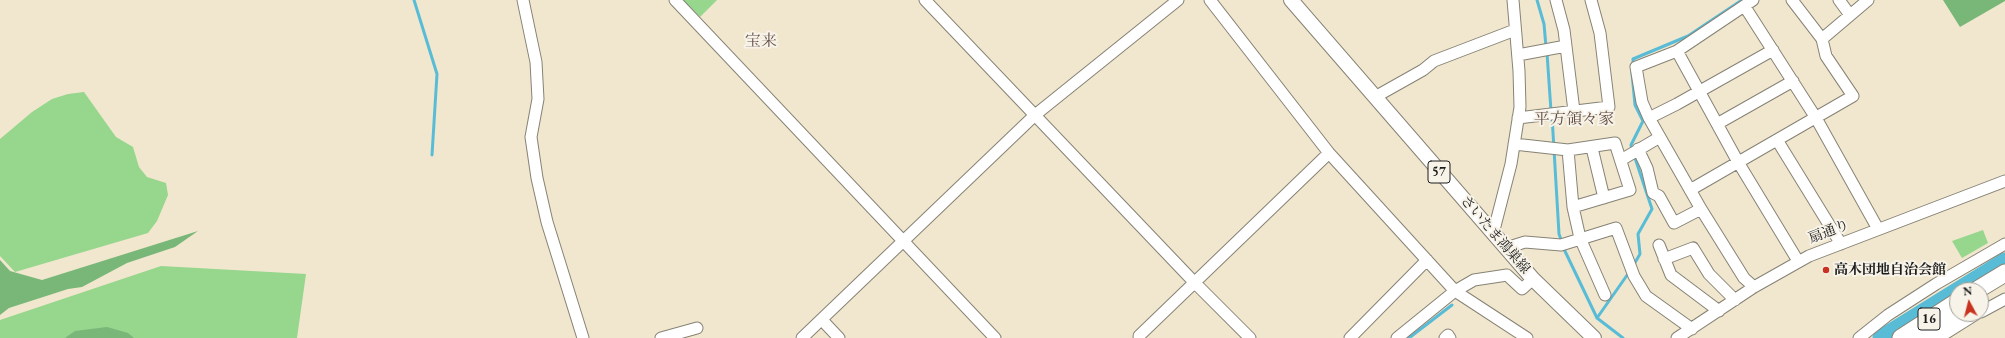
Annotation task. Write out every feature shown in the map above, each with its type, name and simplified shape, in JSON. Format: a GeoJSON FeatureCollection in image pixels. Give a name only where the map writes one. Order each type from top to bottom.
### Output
{"type":"FeatureCollection","features":[{"type":"Feature","properties":{"kind":"highway"},"geometry":{"type":"LineString","coordinates":[[1989,283],[2005,273]]}},
{"type":"Feature","properties":{"kind":"highway"},"geometry":{"type":"LineString","coordinates":[[1989,295],[2005,285]]}},
{"type":"Feature","properties":{"kind":"highway","name":"16"},"geometry":{"type":"LineString","coordinates":[[1901,338],[1949,307]]}},
{"type":"Feature","properties":{"kind":"highway","name":"16"},"geometry":{"type":"LineString","coordinates":[[1923,338],[1949,321]]}},
{"type":"Feature","properties":{"kind":"main road","name":"さいたま鴻巣線"},"geometry":{"type":"LineString","coordinates":[[1291,0],[1533,279],[1594,338]]}},
{"type":"Feature","properties":{"kind":"street"},"geometry":{"type":"LineString","coordinates":[[523,0],[536,62],[538,99],[531,137],[537,178],[547,222],[583,338]]}},
{"type":"Feature","properties":{"kind":"street"},"geometry":{"type":"LineString","coordinates":[[675,0],[995,338]]}},
{"type":"Feature","properties":{"kind":"street"},"geometry":{"type":"LineString","coordinates":[[925,0],[1194,282],[1250,338]]}},
{"type":"Feature","properties":{"kind":"street"},"geometry":{"type":"LineString","coordinates":[[802,338],[1035,115],[1178,0]]}},
{"type":"Feature","properties":{"kind":"street"},"geometry":{"type":"LineString","coordinates":[[1210,0],[1329,153],[1455,291],[1527,338]]}},
{"type":"Feature","properties":{"kind":"street"},"geometry":{"type":"LineString","coordinates":[[1493,234],[1499,215],[1520,107],[1518,55],[1512,0]]}},
{"type":"Feature","properties":{"kind":"street"},"geometry":{"type":"LineString","coordinates":[[1556,0],[1566,46],[1574,111]]}},
{"type":"Feature","properties":{"kind":"street"},"geometry":{"type":"LineString","coordinates":[[1518,118],[1609,107],[1600,33],[1591,0]]}},
{"type":"Feature","properties":{"kind":"street"},"geometry":{"type":"LineString","coordinates":[[1690,190],[1853,96],[1826,56],[1822,39],[1792,0]]}},
{"type":"Feature","properties":{"kind":"street"},"geometry":{"type":"LineString","coordinates":[[1839,0],[1850,15]]}},
{"type":"Feature","properties":{"kind":"street"},"geometry":{"type":"LineString","coordinates":[[1822,39],[1868,0]]}},
{"type":"Feature","properties":{"kind":"street"},"geometry":{"type":"LineString","coordinates":[[1754,287],[1744,278],[1701,209],[1649,118],[1642,102],[1636,67],[1677,51],[1749,3],[1773,50],[1816,118],[1878,229]]}},
{"type":"Feature","properties":{"kind":"street"},"geometry":{"type":"LineString","coordinates":[[1375,97],[1423,70],[1434,61],[1516,30]]}},
{"type":"Feature","properties":{"kind":"street"},"geometry":{"type":"LineString","coordinates":[[1518,55],[1566,46]]}},
{"type":"Feature","properties":{"kind":"street"},"geometry":{"type":"LineString","coordinates":[[1649,118],[1773,50]]}},
{"type":"Feature","properties":{"kind":"street"},"geometry":{"type":"LineString","coordinates":[[1677,51],[1698,92],[1738,162],[1798,261]]}},
{"type":"Feature","properties":{"kind":"street"},"geometry":{"type":"LineString","coordinates":[[1717,124],[1793,81]]}},
{"type":"Feature","properties":{"kind":"street"},"geometry":{"type":"LineString","coordinates":[[1621,160],[1660,137]]}},
{"type":"Feature","properties":{"kind":"street"},"geometry":{"type":"LineString","coordinates":[[1777,140],[1840,244]]}},
{"type":"Feature","properties":{"kind":"street"},"geometry":{"type":"LineString","coordinates":[[1514,144],[1568,150],[1592,148],[1615,143],[1630,190],[1573,207]]}},
{"type":"Feature","properties":{"kind":"street"},"geometry":{"type":"LineString","coordinates":[[1592,148],[1604,198]]}},
{"type":"Feature","properties":{"kind":"street"},"geometry":{"type":"LineString","coordinates":[[1638,149],[1647,168],[1653,193],[1659,196],[1674,223],[1701,209]]}},
{"type":"Feature","properties":{"kind":"street"},"geometry":{"type":"LineString","coordinates":[[1568,150],[1573,207],[1580,238],[1605,295]]}},
{"type":"Feature","properties":{"kind":"street"},"geometry":{"type":"LineString","coordinates":[[1139,336],[1329,153]]}},
{"type":"Feature","properties":{"kind":"street","name":"扇通り"},"geometry":{"type":"LineString","coordinates":[[1677,338],[1754,287],[1798,261],[2005,181]]}},
{"type":"Feature","properties":{"kind":"street"},"geometry":{"type":"LineString","coordinates":[[1506,248],[1525,242],[1561,245],[1616,228],[1634,276],[1646,296],[1692,329]]}},
{"type":"Feature","properties":{"kind":"street"},"geometry":{"type":"LineString","coordinates":[[1859,338],[1888,316],[1936,284],[2005,244]]}},
{"type":"Feature","properties":{"kind":"street"},"geometry":{"type":"LineString","coordinates":[[1658,245],[1671,275],[1719,311]]}},
{"type":"Feature","properties":{"kind":"street"},"geometry":{"type":"LineString","coordinates":[[1664,259],[1693,248],[1709,274],[1735,300]]}},
{"type":"Feature","properties":{"kind":"street"},"geometry":{"type":"LineString","coordinates":[[1350,338],[1427,260]]}},
{"type":"Feature","properties":{"kind":"street"},"geometry":{"type":"LineString","coordinates":[[1397,338],[1455,291],[1474,280],[1507,275],[1522,289],[1533,279]]}},
{"type":"Feature","properties":{"kind":"street"},"geometry":{"type":"LineString","coordinates":[[1989,308],[2005,299]]}},
{"type":"Feature","properties":{"kind":"street"},"geometry":{"type":"LineString","coordinates":[[822,320],[839,338]]}},
{"type":"Feature","properties":{"kind":"street"},"geometry":{"type":"LineString","coordinates":[[1938,338],[1963,322]]}},
{"type":"Feature","properties":{"kind":"street"},"geometry":{"type":"LineString","coordinates":[[661,338],[697,328]]}},
{"type":"Feature","properties":{"kind":"street"},"geometry":{"type":"LineString","coordinates":[[1445,338],[1448,335],[1450,338]]}},
{"type":"Feature","properties":{"kind":"green space"},"geometry":{"type":"Polygon","coordinates":[[[683,0],[717,0],[700,17],[683,0]]]}},
{"type":"Feature","properties":{"kind":"green space"},"geometry":{"type":"Polygon","coordinates":[[[1943,0],[2005,0],[2005,1],[1960,27],[1943,0]]]}},
{"type":"Feature","properties":{"kind":"green space"},"geometry":{"type":"Polygon","coordinates":[[[84,92],[116,137],[133,147],[139,167],[147,177],[166,183],[168,195],[157,221],[148,233],[15,272],[0,256],[0,139],[32,112],[52,99],[68,94],[84,92]]]}},
{"type":"Feature","properties":{"kind":"green space"},"geometry":{"type":"Polygon","coordinates":[[[1983,230],[1988,243],[1962,258],[1952,241],[1983,230]]]}},
{"type":"Feature","properties":{"kind":"green space"},"geometry":{"type":"Polygon","coordinates":[[[198,231],[175,247],[127,263],[82,287],[68,289],[9,308],[0,315],[0,260],[10,271],[42,280],[198,231]]]}},
{"type":"Feature","properties":{"kind":"green space"},"geometry":{"type":"Polygon","coordinates":[[[161,266],[306,274],[297,338],[0,338],[0,320],[161,266]]]}},
{"type":"Feature","properties":{"kind":"green space"},"geometry":{"type":"Polygon","coordinates":[[[107,327],[128,333],[134,338],[65,338],[75,331],[107,327]]]}},
{"type":"Feature","properties":{"kind":"waterway"},"geometry":{"type":"LineString","coordinates":[[414,0],[437,74],[432,155]]}},
{"type":"Feature","properties":{"kind":"waterway"},"geometry":{"type":"LineString","coordinates":[[1537,0],[1544,24],[1546,47]]}},
{"type":"Feature","properties":{"kind":"waterway"},"geometry":{"type":"LineString","coordinates":[[1633,65],[1633,59],[1688,36],[1742,0]]}},
{"type":"Feature","properties":{"kind":"waterway"},"geometry":{"type":"LineString","coordinates":[[1547,53],[1551,111]]}},
{"type":"Feature","properties":{"kind":"waterway"},"geometry":{"type":"LineString","coordinates":[[1632,73],[1635,105],[1643,121],[1631,145],[1632,150]]}},
{"type":"Feature","properties":{"kind":"waterway"},"geometry":{"type":"LineString","coordinates":[[1552,116],[1559,234],[1562,242]]}},
{"type":"Feature","properties":{"kind":"waterway"},"geometry":{"type":"LineString","coordinates":[[1633,266],[1640,254],[1638,234],[1652,209],[1634,155]]}},
{"type":"Feature","properties":{"kind":"waterway"},"geometry":{"type":"LineString","coordinates":[[1563,247],[1597,318]]}},
{"type":"Feature","properties":{"kind":"waterway"},"geometry":{"type":"LineString","coordinates":[[1881,338],[2005,261]]}},
{"type":"Feature","properties":{"kind":"waterway"},"geometry":{"type":"LineString","coordinates":[[1623,338],[1597,318],[1630,271]]}},
{"type":"Feature","properties":{"kind":"waterway"},"geometry":{"type":"LineString","coordinates":[[1409,338],[1452,305]]}},
{"type":"Feature","properties":{"kind":"place","name":"高木団地自治会館"},"geometry":{"type":"Point","coordinates":[1826,270]}},
{"type":"Feature","properties":{"kind":"district","name":"宝来"},"geometry":{"type":"Point","coordinates":[761,42]}},
{"type":"Feature","properties":{"kind":"district","name":"平方領々家"},"geometry":{"type":"Point","coordinates":[1574,120]}}]}
